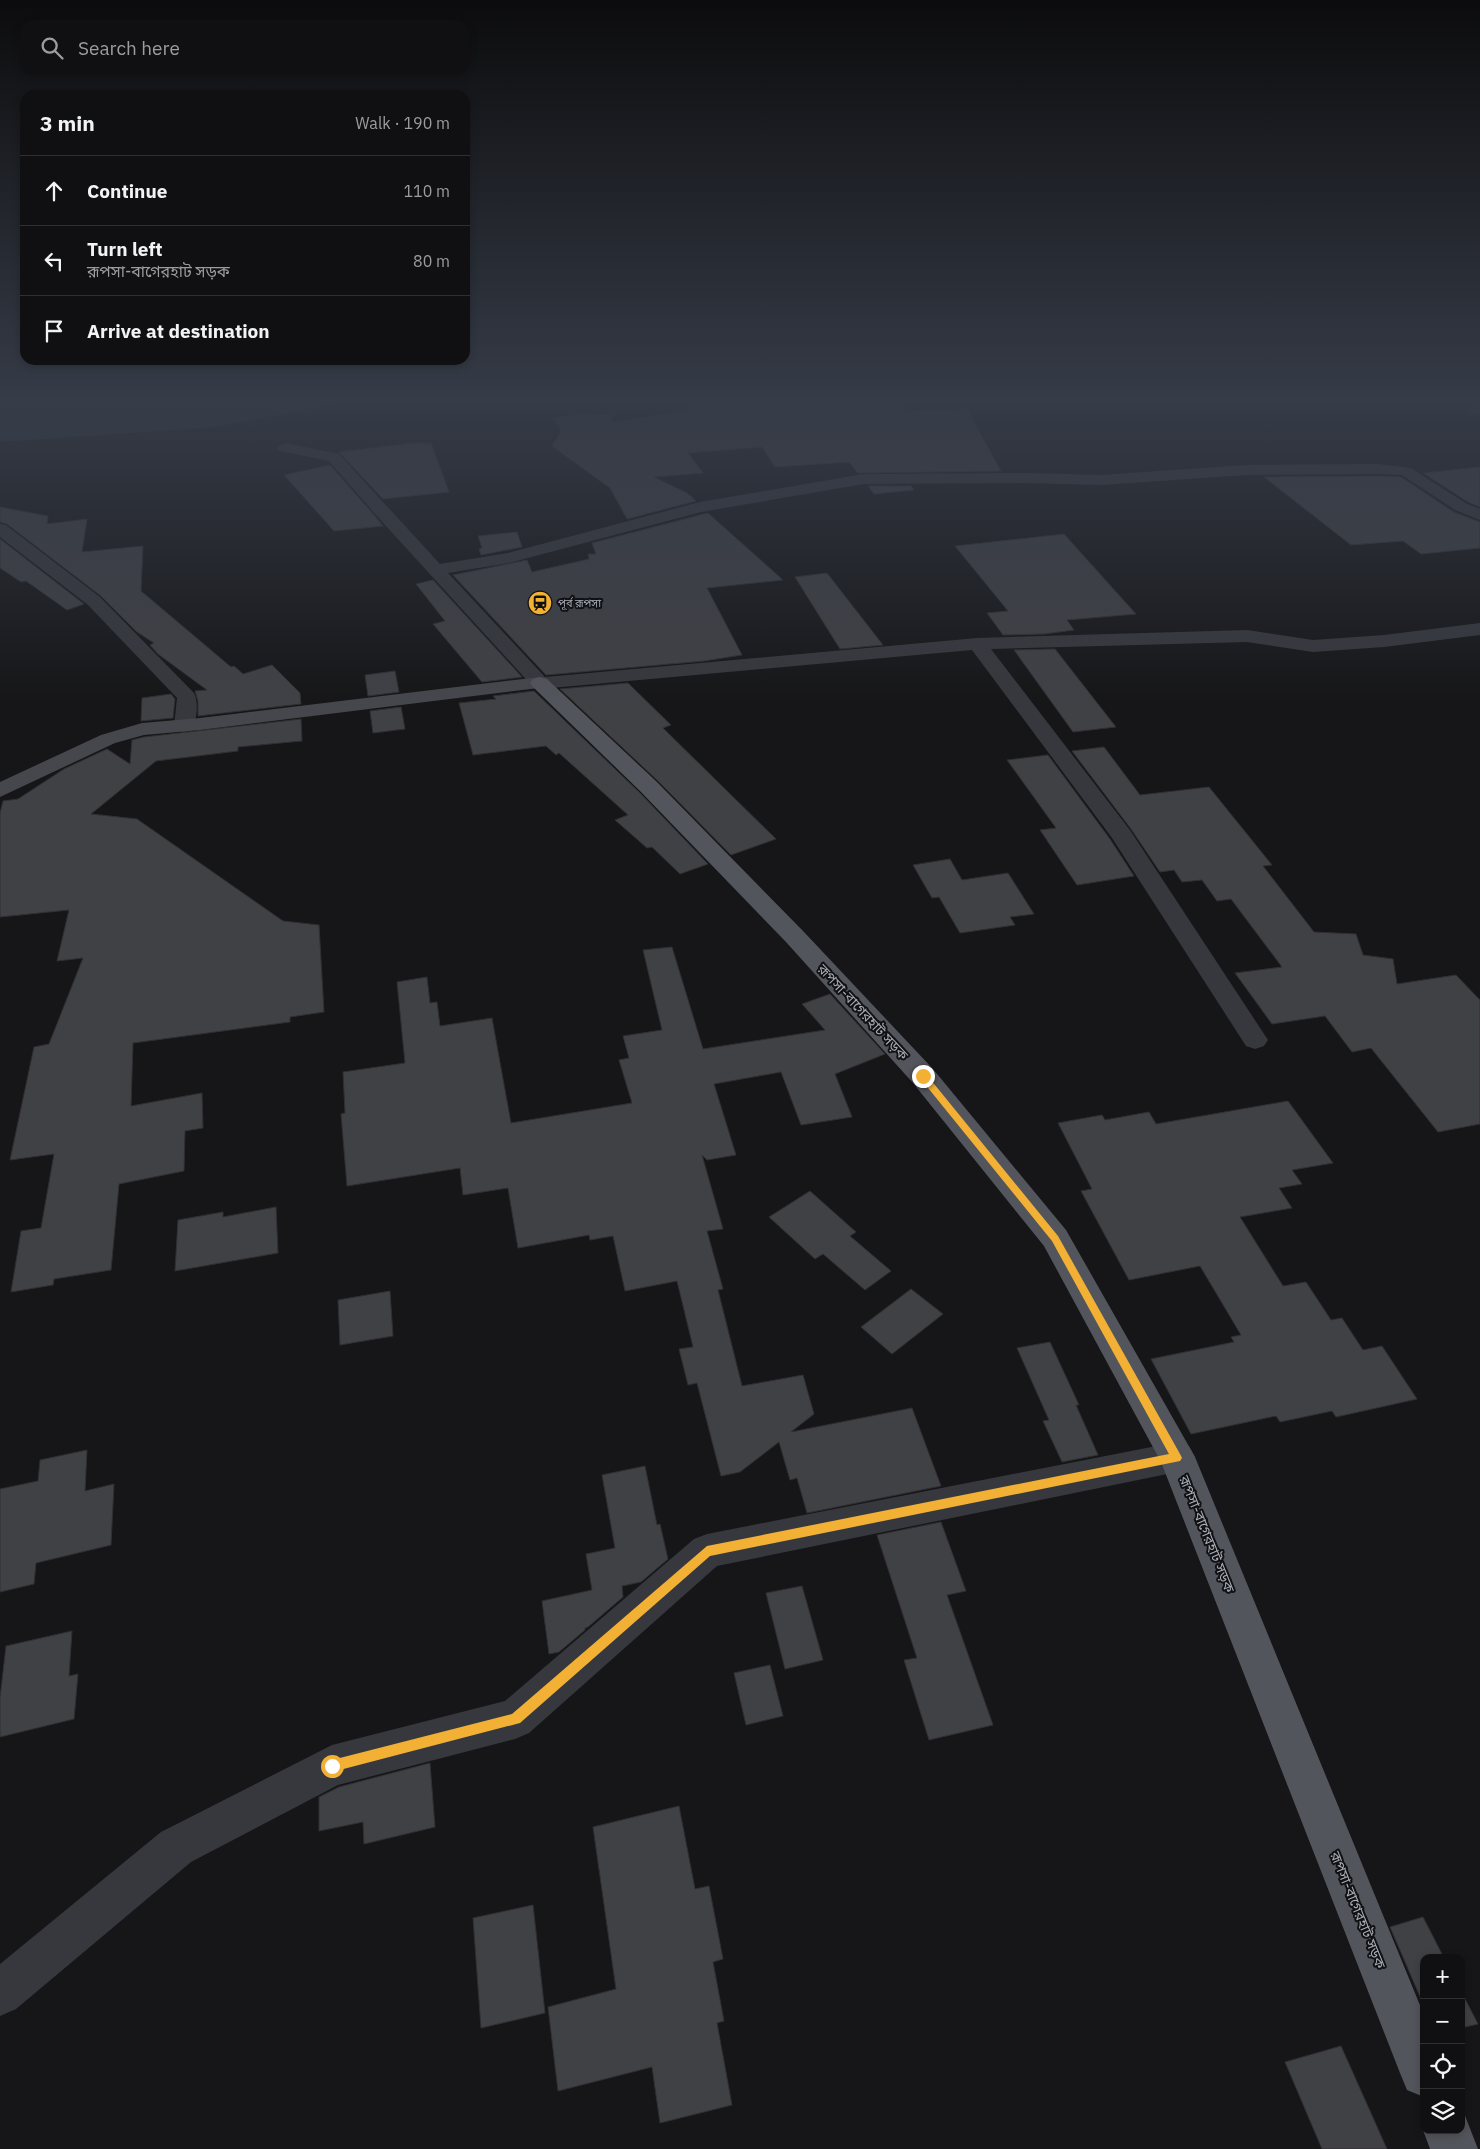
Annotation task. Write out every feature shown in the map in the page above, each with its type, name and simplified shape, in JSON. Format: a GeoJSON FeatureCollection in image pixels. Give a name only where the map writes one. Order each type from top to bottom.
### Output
{"type":"FeatureCollection","features":[{"type":"Feature","properties":{"kind":"main road"},"geometry":{"type":"LineString","coordinates":[[0,790],[108,739],[142,729],[184,726],[540,683]]}},
{"type":"Feature","properties":{"kind":"main road","name":"রূপসা-বাগেরহাট সড়ক"},"geometry":{"type":"LineString","coordinates":[[540,683],[649,787],[781,923],[923,1076],[1055,1238],[1176,1458],[1420,2063]]}},
{"type":"Feature","properties":{"kind":"main road"},"geometry":{"type":"LineString","coordinates":[[1448,2134],[1454,2149]]}},
{"type":"Feature","properties":{"kind":"street"},"geometry":{"type":"LineString","coordinates":[[374,502],[540,683],[977,644],[1247,636],[1313,646],[1384,641],[1480,629]]}},
{"type":"Feature","properties":{"kind":"street"},"geometry":{"type":"LineString","coordinates":[[435,570],[509,558],[700,507],[728,502]]}},
{"type":"Feature","properties":{"kind":"street"},"geometry":{"type":"LineString","coordinates":[[1454,502],[1480,515]]}},
{"type":"Feature","properties":{"kind":"street"},"geometry":{"type":"LineString","coordinates":[[0,530],[94,601],[187,697],[184,726]]}},
{"type":"Feature","properties":{"kind":"street"},"geometry":{"type":"LineString","coordinates":[[977,644],[1122,835],[1255,1040]]}},
{"type":"Feature","properties":{"kind":"street"},"geometry":{"type":"LineString","coordinates":[[0,1993],[176,1847],[332,1766],[516,1719],[707,1552],[1176,1458]]}},
{"type":"Feature","properties":{"kind":"building"},"geometry":{"type":"Polygon","coordinates":[[[308,502],[363,502],[383,526],[334,531],[308,502]]]}},
{"type":"Feature","properties":{"kind":"building"},"geometry":{"type":"Polygon","coordinates":[[[618,502],[691,502],[627,519],[618,502]]]}},
{"type":"Feature","properties":{"kind":"building"},"geometry":{"type":"Polygon","coordinates":[[[1296,502],[1439,502],[1454,512],[1480,522],[1480,548],[1421,554],[1403,541],[1351,545],[1296,502]]]}},
{"type":"Feature","properties":{"kind":"building"},"geometry":{"type":"Polygon","coordinates":[[[1469,502],[1480,502],[1480,507],[1469,502]]]}},
{"type":"Feature","properties":{"kind":"building"},"geometry":{"type":"Polygon","coordinates":[[[0,507],[48,516],[47,524],[87,519],[82,552],[143,546],[141,591],[231,667],[234,666],[243,674],[272,665],[300,693],[301,704],[198,716],[198,701],[195,691],[207,690],[158,654],[150,645],[154,643],[137,632],[101,596],[7,524],[0,522],[0,507]]]}},
{"type":"Feature","properties":{"kind":"building"},"geometry":{"type":"Polygon","coordinates":[[[708,513],[783,580],[707,588],[742,655],[704,661],[546,675],[453,575],[527,560],[532,572],[589,559],[588,554],[596,554],[592,543],[708,513]]]}},
{"type":"Feature","properties":{"kind":"building"},"geometry":{"type":"Polygon","coordinates":[[[517,532],[522,547],[481,555],[479,549],[482,548],[478,536],[517,532]]]}},
{"type":"Feature","properties":{"kind":"building"},"geometry":{"type":"Polygon","coordinates":[[[1064,534],[1136,614],[1067,620],[1074,630],[1044,634],[1003,635],[987,613],[1008,611],[955,546],[1064,534]]]}},
{"type":"Feature","properties":{"kind":"building"},"geometry":{"type":"Polygon","coordinates":[[[0,539],[84,604],[67,610],[26,581],[21,582],[0,568],[0,539]]]}},
{"type":"Feature","properties":{"kind":"building"},"geometry":{"type":"Polygon","coordinates":[[[827,573],[883,645],[840,649],[795,577],[827,573]]]}},
{"type":"Feature","properties":{"kind":"building"},"geometry":{"type":"Polygon","coordinates":[[[433,580],[522,677],[482,682],[433,624],[445,621],[416,584],[433,580]]]}},
{"type":"Feature","properties":{"kind":"building"},"geometry":{"type":"Polygon","coordinates":[[[1055,649],[1116,727],[1073,732],[1014,650],[1055,649]]]}},
{"type":"Feature","properties":{"kind":"building"},"geometry":{"type":"Polygon","coordinates":[[[395,671],[399,692],[368,696],[365,675],[395,671]]]}},
{"type":"Feature","properties":{"kind":"building"},"geometry":{"type":"Polygon","coordinates":[[[628,683],[671,725],[663,728],[776,839],[731,855],[658,781],[560,689],[628,683]]]}},
{"type":"Feature","properties":{"kind":"building"},"geometry":{"type":"Polygon","coordinates":[[[534,691],[640,793],[708,864],[680,874],[652,847],[647,848],[615,820],[628,815],[559,753],[556,755],[546,746],[473,755],[459,703],[496,699],[493,696],[534,691]]]}},
{"type":"Feature","properties":{"kind":"building"},"geometry":{"type":"Polygon","coordinates":[[[171,694],[175,699],[173,718],[141,721],[142,698],[171,694]]]}},
{"type":"Feature","properties":{"kind":"building"},"geometry":{"type":"Polygon","coordinates":[[[401,707],[405,729],[373,733],[370,711],[401,707]]]}},
{"type":"Feature","properties":{"kind":"building"},"geometry":{"type":"Polygon","coordinates":[[[301,719],[302,741],[238,747],[238,751],[156,761],[91,814],[137,819],[283,921],[319,925],[324,1012],[290,1017],[290,1022],[133,1043],[131,1106],[202,1093],[203,1128],[185,1131],[184,1171],[119,1184],[111,1270],[54,1279],[53,1285],[11,1292],[21,1231],[41,1228],[54,1154],[10,1160],[34,1047],[49,1044],[83,958],[57,961],[69,910],[0,917],[0,813],[3,801],[18,799],[64,769],[107,749],[130,764],[132,740],[301,719]]]}},
{"type":"Feature","properties":{"kind":"building"},"geometry":{"type":"Polygon","coordinates":[[[1104,747],[1140,795],[1209,787],[1272,865],[1263,866],[1314,932],[1356,934],[1363,955],[1393,959],[1397,984],[1456,975],[1480,1000],[1480,1124],[1438,1132],[1371,1048],[1352,1052],[1325,1016],[1272,1024],[1235,973],[1282,967],[1231,899],[1217,901],[1202,880],[1182,882],[1174,870],[1160,872],[1131,829],[1072,751],[1104,747]]]}},
{"type":"Feature","properties":{"kind":"building"},"geometry":{"type":"Polygon","coordinates":[[[1048,755],[1110,839],[1134,876],[1077,885],[1040,830],[1056,828],[1007,760],[1048,755]]]}},
{"type":"Feature","properties":{"kind":"building"},"geometry":{"type":"Polygon","coordinates":[[[950,859],[962,880],[1008,873],[1034,914],[1010,917],[1015,925],[960,933],[939,897],[932,898],[913,865],[950,859]]]}},
{"type":"Feature","properties":{"kind":"building"},"geometry":{"type":"Polygon","coordinates":[[[672,947],[703,1049],[825,1030],[802,1004],[830,994],[885,1054],[835,1074],[852,1117],[801,1125],[781,1072],[714,1084],[736,1155],[707,1160],[702,1155],[723,1229],[707,1231],[723,1289],[718,1290],[742,1386],[803,1375],[814,1414],[791,1432],[912,1408],[941,1486],[807,1513],[797,1478],[790,1480],[779,1442],[740,1472],[721,1476],[697,1383],[688,1385],[679,1349],[693,1347],[677,1281],[625,1291],[613,1236],[590,1240],[589,1235],[518,1248],[508,1188],[463,1195],[460,1168],[347,1186],[341,1114],[345,1113],[343,1072],[405,1063],[397,982],[427,977],[430,1003],[437,1002],[440,1026],[492,1018],[511,1123],[632,1103],[619,1060],[629,1058],[623,1036],[662,1030],[643,950],[672,947]]]}},
{"type":"Feature","properties":{"kind":"building"},"geometry":{"type":"Polygon","coordinates":[[[1288,1101],[1333,1163],[1292,1170],[1302,1184],[1279,1188],[1292,1208],[1240,1217],[1283,1286],[1306,1282],[1331,1320],[1342,1318],[1363,1350],[1382,1346],[1417,1399],[1336,1417],[1332,1411],[1280,1422],[1276,1416],[1191,1434],[1151,1359],[1234,1342],[1231,1337],[1241,1335],[1200,1266],[1129,1280],[1081,1191],[1092,1189],[1058,1123],[1102,1115],[1105,1120],[1149,1112],[1156,1124],[1288,1101]]]}},
{"type":"Feature","properties":{"kind":"building"},"geometry":{"type":"Polygon","coordinates":[[[810,1191],[856,1232],[850,1236],[891,1271],[865,1290],[823,1254],[815,1259],[769,1217],[810,1191]]]}},
{"type":"Feature","properties":{"kind":"building"},"geometry":{"type":"Polygon","coordinates":[[[276,1207],[278,1253],[175,1271],[178,1220],[223,1212],[223,1217],[276,1207]]]}},
{"type":"Feature","properties":{"kind":"building"},"geometry":{"type":"Polygon","coordinates":[[[911,1289],[943,1314],[892,1354],[861,1327],[911,1289]]]}},
{"type":"Feature","properties":{"kind":"building"},"geometry":{"type":"Polygon","coordinates":[[[390,1291],[393,1336],[340,1345],[338,1300],[390,1291]]]}},
{"type":"Feature","properties":{"kind":"building"},"geometry":{"type":"Polygon","coordinates":[[[1050,1342],[1079,1405],[1076,1405],[1098,1455],[1062,1462],[1043,1421],[1049,1420],[1017,1348],[1050,1342]]]}},
{"type":"Feature","properties":{"kind":"building"},"geometry":{"type":"Polygon","coordinates":[[[87,1450],[85,1491],[114,1484],[111,1545],[36,1563],[34,1584],[0,1592],[0,1489],[38,1481],[40,1460],[87,1450]]]}},
{"type":"Feature","properties":{"kind":"building"},"geometry":{"type":"Polygon","coordinates":[[[645,1466],[657,1525],[660,1524],[668,1559],[641,1582],[622,1586],[623,1597],[559,1652],[549,1654],[542,1601],[592,1590],[586,1554],[615,1548],[602,1475],[645,1466]]]}},
{"type":"Feature","properties":{"kind":"building"},"geometry":{"type":"Polygon","coordinates":[[[941,1522],[966,1591],[947,1595],[993,1725],[929,1740],[904,1660],[917,1658],[877,1535],[941,1522]]]}},
{"type":"Feature","properties":{"kind":"building"},"geometry":{"type":"Polygon","coordinates":[[[802,1586],[823,1660],[785,1669],[766,1593],[802,1586]]]}},
{"type":"Feature","properties":{"kind":"building"},"geometry":{"type":"Polygon","coordinates":[[[72,1631],[69,1676],[78,1674],[74,1719],[0,1737],[0,1698],[6,1646],[72,1631]]]}},
{"type":"Feature","properties":{"kind":"building"},"geometry":{"type":"Polygon","coordinates":[[[770,1665],[783,1716],[746,1725],[734,1673],[770,1665]]]}},
{"type":"Feature","properties":{"kind":"building"},"geometry":{"type":"Polygon","coordinates":[[[430,1763],[435,1827],[364,1844],[363,1822],[319,1831],[319,1797],[339,1787],[430,1763]]]}},
{"type":"Feature","properties":{"kind":"building"},"geometry":{"type":"Polygon","coordinates":[[[679,1806],[695,1889],[709,1886],[723,1959],[713,1962],[724,2021],[717,2023],[732,2105],[660,2123],[652,2067],[558,2091],[548,2007],[616,1989],[593,1827],[679,1806]]]}},
{"type":"Feature","properties":{"kind":"building"},"geometry":{"type":"Polygon","coordinates":[[[533,1905],[545,2013],[481,2028],[473,1918],[533,1905]]]}},
{"type":"Feature","properties":{"kind":"building"},"geometry":{"type":"Polygon","coordinates":[[[1423,1917],[1442,1954],[1420,1954],[1420,1997],[1390,1927],[1423,1917]]]}},
{"type":"Feature","properties":{"kind":"building"},"geometry":{"type":"Polygon","coordinates":[[[1465,1999],[1478,2024],[1465,2027],[1465,1999]]]}},
{"type":"Feature","properties":{"kind":"building"},"geometry":{"type":"Polygon","coordinates":[[[1341,2046],[1387,2149],[1322,2149],[1285,2062],[1341,2046]]]}},
{"type":"Feature","properties":{"kind":"place","name":"পূর্ব রূপসা"},"geometry":{"type":"Point","coordinates":[540,603]}},
{"type":"Feature","properties":{"kind":"route"},"geometry":{"type":"LineString","coordinates":[[332,1766],[516,1719],[707,1552],[1176,1458],[1055,1238],[923,1076]]}}]}
